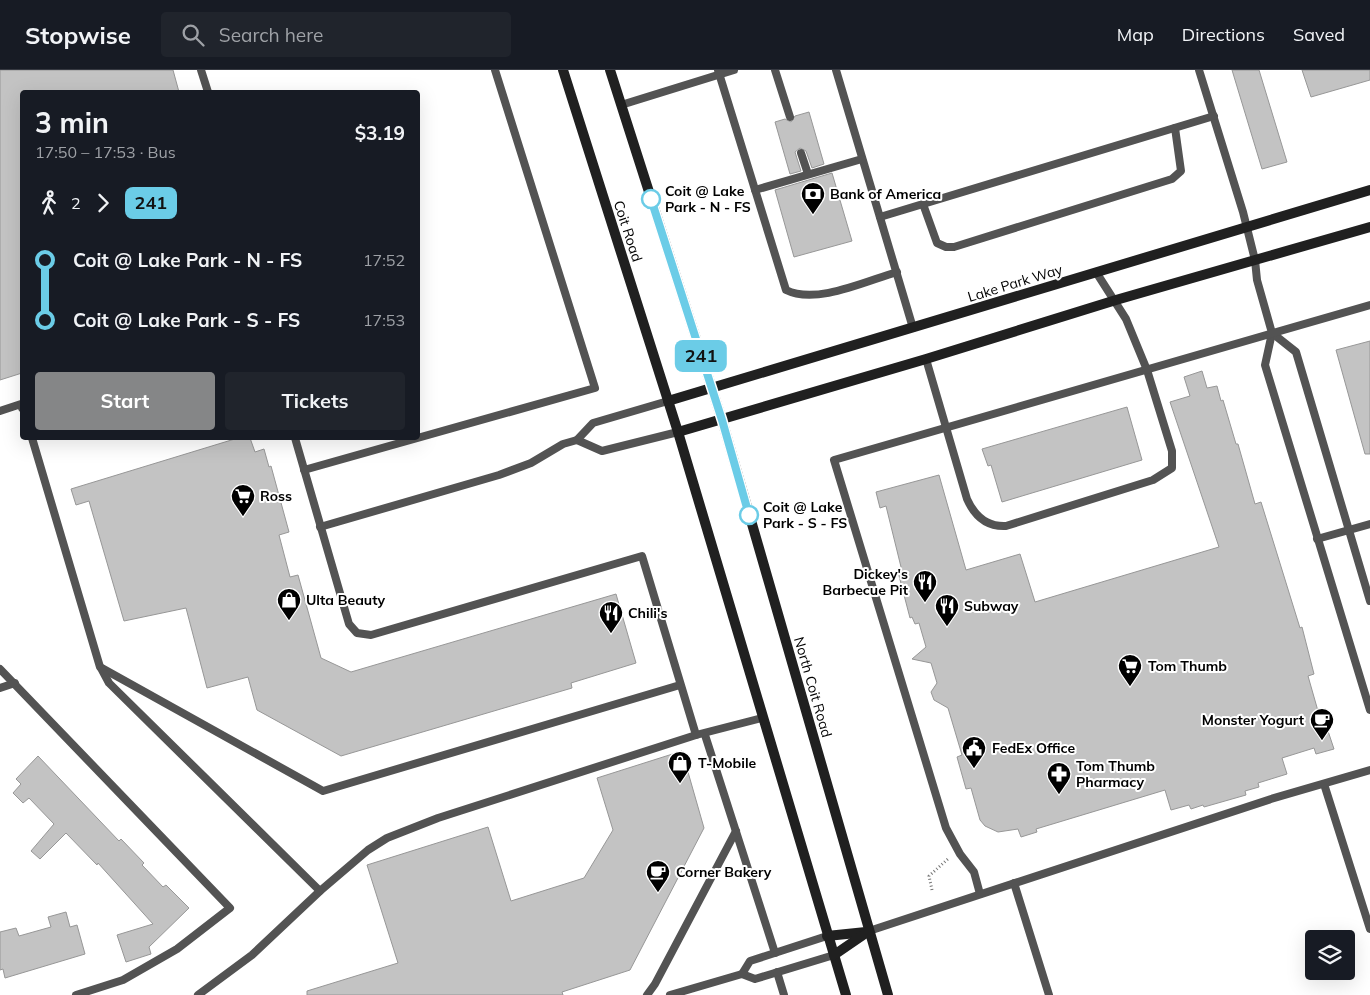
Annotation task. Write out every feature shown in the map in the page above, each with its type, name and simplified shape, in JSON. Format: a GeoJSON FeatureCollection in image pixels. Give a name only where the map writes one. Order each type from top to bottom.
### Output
{"type":"FeatureCollection","features":[{"type":"Feature","properties":{"kind":"main road","name":"Coit Road"},"geometry":{"type":"LineString","coordinates":[[563,70],[668,401]]}},
{"type":"Feature","properties":{"kind":"main road"},"geometry":{"type":"LineString","coordinates":[[610,70],[711,388]]}},
{"type":"Feature","properties":{"kind":"main road","name":"Lake Park Way"},"geometry":{"type":"LineString","coordinates":[[668,401],[1370,190]]}},
{"type":"Feature","properties":{"kind":"main road"},"geometry":{"type":"LineString","coordinates":[[678,432],[926,360],[1116,300],[1370,227]]}},
{"type":"Feature","properties":{"kind":"main road","name":"North Coit Road"},"geometry":{"type":"LineString","coordinates":[[711,388],[722,420],[888,995]]}},
{"type":"Feature","properties":{"kind":"main road"},"geometry":{"type":"LineString","coordinates":[[668,401],[846,995]]}},
{"type":"Feature","properties":{"kind":"main road"},"geometry":{"type":"LineString","coordinates":[[827,936],[869,931]]}},
{"type":"Feature","properties":{"kind":"main road"},"geometry":{"type":"LineString","coordinates":[[834,955],[869,931]]}},
{"type":"Feature","properties":{"kind":"lane"},"geometry":{"type":"LineString","coordinates":[[201,70],[207,90]]}},
{"type":"Feature","properties":{"kind":"lane"},"geometry":{"type":"LineString","coordinates":[[420,437],[596,388],[495,70]]}},
{"type":"Feature","properties":{"kind":"lane"},"geometry":{"type":"LineString","coordinates":[[621,105],[719,72],[734,70]]}},
{"type":"Feature","properties":{"kind":"lane"},"geometry":{"type":"LineString","coordinates":[[775,70],[790,118]]}},
{"type":"Feature","properties":{"kind":"lane"},"geometry":{"type":"LineString","coordinates":[[836,70],[913,328]]}},
{"type":"Feature","properties":{"kind":"lane"},"geometry":{"type":"LineString","coordinates":[[1199,70],[1255,260],[1257,280],[1272,334],[1265,365],[1370,710]]}},
{"type":"Feature","properties":{"kind":"lane"},"geometry":{"type":"LineString","coordinates":[[719,72],[786,290],[796,295],[823,295],[897,272]]}},
{"type":"Feature","properties":{"kind":"lane"},"geometry":{"type":"LineString","coordinates":[[880,217],[1214,116]]}},
{"type":"Feature","properties":{"kind":"lane"},"geometry":{"type":"LineString","coordinates":[[923,204],[937,243],[946,247],[954,247],[1172,179],[1181,171],[1175,128]]}},
{"type":"Feature","properties":{"kind":"lane"},"geometry":{"type":"LineString","coordinates":[[801,153],[808,174]]}},
{"type":"Feature","properties":{"kind":"lane"},"geometry":{"type":"LineString","coordinates":[[755,190],[862,159]]}},
{"type":"Feature","properties":{"kind":"lane"},"geometry":{"type":"LineString","coordinates":[[926,360],[971,509],[981,520],[993,527],[1006,526],[1153,480],[1172,468],[1172,451],[1147,370],[1116,300],[1096,272]]}},
{"type":"Feature","properties":{"kind":"lane"},"geometry":{"type":"LineString","coordinates":[[980,894],[974,872],[960,854],[946,828],[834,460],[948,429],[1370,305]]}},
{"type":"Feature","properties":{"kind":"lane"},"geometry":{"type":"LineString","coordinates":[[1272,334],[1296,352],[1370,601]]}},
{"type":"Feature","properties":{"kind":"lane"},"geometry":{"type":"LineString","coordinates":[[320,526],[499,475],[531,463],[563,444],[576,440],[593,422],[668,401]]}},
{"type":"Feature","properties":{"kind":"lane"},"geometry":{"type":"LineString","coordinates":[[0,411],[20,404]]}},
{"type":"Feature","properties":{"kind":"lane"},"geometry":{"type":"LineString","coordinates":[[576,440],[602,451],[678,432]]}},
{"type":"Feature","properties":{"kind":"lane"},"geometry":{"type":"LineString","coordinates":[[33,440],[100,667],[109,683],[320,891]]}},
{"type":"Feature","properties":{"kind":"lane"},"geometry":{"type":"LineString","coordinates":[[296,440],[349,624],[362,636],[371,635],[642,556],[696,736]]}},
{"type":"Feature","properties":{"kind":"lane"},"geometry":{"type":"LineString","coordinates":[[304,470],[411,440]]}},
{"type":"Feature","properties":{"kind":"lane"},"geometry":{"type":"LineString","coordinates":[[1317,539],[1370,524]]}},
{"type":"Feature","properties":{"kind":"lane"},"geometry":{"type":"LineString","coordinates":[[100,667],[323,792],[680,685]]}},
{"type":"Feature","properties":{"kind":"lane"},"geometry":{"type":"LineString","coordinates":[[0,669],[230,908],[177,948],[123,980],[76,995]]}},
{"type":"Feature","properties":{"kind":"lane"},"geometry":{"type":"LineString","coordinates":[[0,688],[15,683]]}},
{"type":"Feature","properties":{"kind":"lane"},"geometry":{"type":"LineString","coordinates":[[198,995],[252,955],[320,891],[368,850],[411,827],[696,736],[762,718]]}},
{"type":"Feature","properties":{"kind":"lane"},"geometry":{"type":"LineString","coordinates":[[705,735],[775,953]]}},
{"type":"Feature","properties":{"kind":"lane"},"geometry":{"type":"LineString","coordinates":[[869,931],[1370,770]]}},
{"type":"Feature","properties":{"kind":"lane"},"geometry":{"type":"LineString","coordinates":[[1324,784],[1370,929]]}},
{"type":"Feature","properties":{"kind":"lane"},"geometry":{"type":"LineString","coordinates":[[646,995],[655,984],[736,831]]}},
{"type":"Feature","properties":{"kind":"lane"},"geometry":{"type":"LineString","coordinates":[[1014,883],[1049,995]]}},
{"type":"Feature","properties":{"kind":"lane"},"geometry":{"type":"LineString","coordinates":[[742,974],[750,961],[827,936]]}},
{"type":"Feature","properties":{"kind":"lane"},"geometry":{"type":"LineString","coordinates":[[670,995],[742,974],[755,979],[834,955]]}},
{"type":"Feature","properties":{"kind":"lane"},"geometry":{"type":"LineString","coordinates":[[777,972],[784,995]]}},
{"type":"Feature","properties":{"kind":"path"},"geometry":{"type":"LineString","coordinates":[[932,890],[929,876],[951,857]]}},
{"type":"Feature","properties":{"kind":"building"},"geometry":{"type":"Polygon","coordinates":[[[0,70],[173,70],[178,90],[20,90],[20,374],[0,380],[0,70]]]}},
{"type":"Feature","properties":{"kind":"building"},"geometry":{"type":"Polygon","coordinates":[[[1232,70],[1259,70],[1287,162],[1262,169],[1232,70]]]}},
{"type":"Feature","properties":{"kind":"building"},"geometry":{"type":"Polygon","coordinates":[[[1302,70],[1370,70],[1370,80],[1311,97],[1302,70]]]}},
{"type":"Feature","properties":{"kind":"building"},"geometry":{"type":"Polygon","coordinates":[[[809,112],[824,164],[812,168],[806,151],[800,148],[795,152],[801,171],[790,174],[775,122],[785,119],[791,122],[795,116],[809,112]]]}},
{"type":"Feature","properties":{"kind":"building","name":"Bank of America"},"geometry":{"type":"Polygon","coordinates":[[[832,173],[852,241],[794,257],[775,190],[832,173]]]}},
{"type":"Feature","properties":{"kind":"building"},"geometry":{"type":"Polygon","coordinates":[[[1370,341],[1370,454],[1365,454],[1336,350],[1370,341]]]}},
{"type":"Feature","properties":{"kind":"building"},"geometry":{"type":"Polygon","coordinates":[[[1202,371],[1207,388],[1217,386],[1236,444],[1238,444],[1255,504],[1261,502],[1300,628],[1302,627],[1314,674],[1308,676],[1324,732],[1328,731],[1334,749],[1316,754],[1314,748],[1282,758],[1287,774],[1258,783],[1259,787],[1245,791],[1246,795],[1204,807],[1203,805],[1191,809],[1189,805],[1171,810],[1165,790],[1036,829],[1037,832],[1021,837],[1018,829],[998,832],[985,826],[980,820],[971,788],[966,789],[957,757],[962,755],[948,708],[934,700],[931,692],[937,683],[931,663],[912,659],[926,647],[919,623],[915,624],[912,617],[910,618],[898,572],[902,571],[886,506],[880,508],[876,492],[939,475],[966,570],[1020,554],[1035,602],[1219,547],[1170,402],[1190,396],[1184,377],[1202,371]]]}},
{"type":"Feature","properties":{"kind":"building"},"geometry":{"type":"Polygon","coordinates":[[[1127,407],[1142,460],[1002,502],[991,465],[988,466],[982,449],[1127,407]]]}},
{"type":"Feature","properties":{"kind":"building"},"geometry":{"type":"Polygon","coordinates":[[[231,440],[251,440],[255,452],[264,449],[269,467],[271,466],[289,532],[279,535],[290,577],[298,575],[321,658],[351,672],[616,594],[636,663],[571,683],[572,688],[341,756],[257,710],[248,677],[207,688],[186,608],[124,621],[89,501],[76,505],[71,489],[231,440]]]}},
{"type":"Feature","properties":{"kind":"building"},"geometry":{"type":"Polygon","coordinates":[[[682,751],[704,828],[630,970],[562,992],[563,995],[307,995],[307,991],[398,963],[367,865],[488,827],[511,901],[584,878],[613,830],[597,778],[682,751]]]}},
{"type":"Feature","properties":{"kind":"building"},"geometry":{"type":"Polygon","coordinates":[[[38,756],[119,841],[121,839],[144,863],[142,865],[163,887],[166,885],[189,908],[149,947],[151,954],[126,962],[117,935],[153,924],[98,863],[97,865],[66,833],[40,859],[31,851],[54,824],[29,798],[23,803],[13,793],[21,784],[16,779],[38,756]]]}},
{"type":"Feature","properties":{"kind":"building"},"geometry":{"type":"Polygon","coordinates":[[[66,912],[70,927],[77,925],[85,954],[5,978],[3,969],[0,970],[0,932],[16,928],[19,936],[51,927],[48,917],[66,912]]]}},
{"type":"Feature","properties":{"kind":"bus line","name":"241"},"geometry":{"type":"LineString","coordinates":[[651,199],[722,420],[749,515]]}},
{"type":"Feature","properties":{"kind":"place","name":"Coit @ Lake Park - N - FS"},"geometry":{"type":"Point","coordinates":[651,199]}},
{"type":"Feature","properties":{"kind":"place","name":"Bank of America"},"geometry":{"type":"Point","coordinates":[813,215]}},
{"type":"Feature","properties":{"kind":"place","name":"Coit @ Lake Park - S - FS"},"geometry":{"type":"Point","coordinates":[749,515]}},
{"type":"Feature","properties":{"kind":"place","name":"Ross"},"geometry":{"type":"Point","coordinates":[243,517]}},
{"type":"Feature","properties":{"kind":"place","name":"Dickey's Barbecue Pit"},"geometry":{"type":"Point","coordinates":[925,603]}},
{"type":"Feature","properties":{"kind":"place","name":"Ulta Beauty"},"geometry":{"type":"Point","coordinates":[289,621]}},
{"type":"Feature","properties":{"kind":"place","name":"Subway"},"geometry":{"type":"Point","coordinates":[947,627]}},
{"type":"Feature","properties":{"kind":"place","name":"Chili's"},"geometry":{"type":"Point","coordinates":[611,634]}},
{"type":"Feature","properties":{"kind":"place","name":"Tom Thumb"},"geometry":{"type":"Point","coordinates":[1130,687]}},
{"type":"Feature","properties":{"kind":"place","name":"Monster Yogurt"},"geometry":{"type":"Point","coordinates":[1322,741]}},
{"type":"Feature","properties":{"kind":"place","name":"FedEx Office"},"geometry":{"type":"Point","coordinates":[974,769]}},
{"type":"Feature","properties":{"kind":"place","name":"T-Mobile"},"geometry":{"type":"Point","coordinates":[680,784]}},
{"type":"Feature","properties":{"kind":"place","name":"Tom Thumb Pharmacy"},"geometry":{"type":"Point","coordinates":[1059,795]}},
{"type":"Feature","properties":{"kind":"place","name":"Corner Bakery"},"geometry":{"type":"Point","coordinates":[658,893]}}]}
